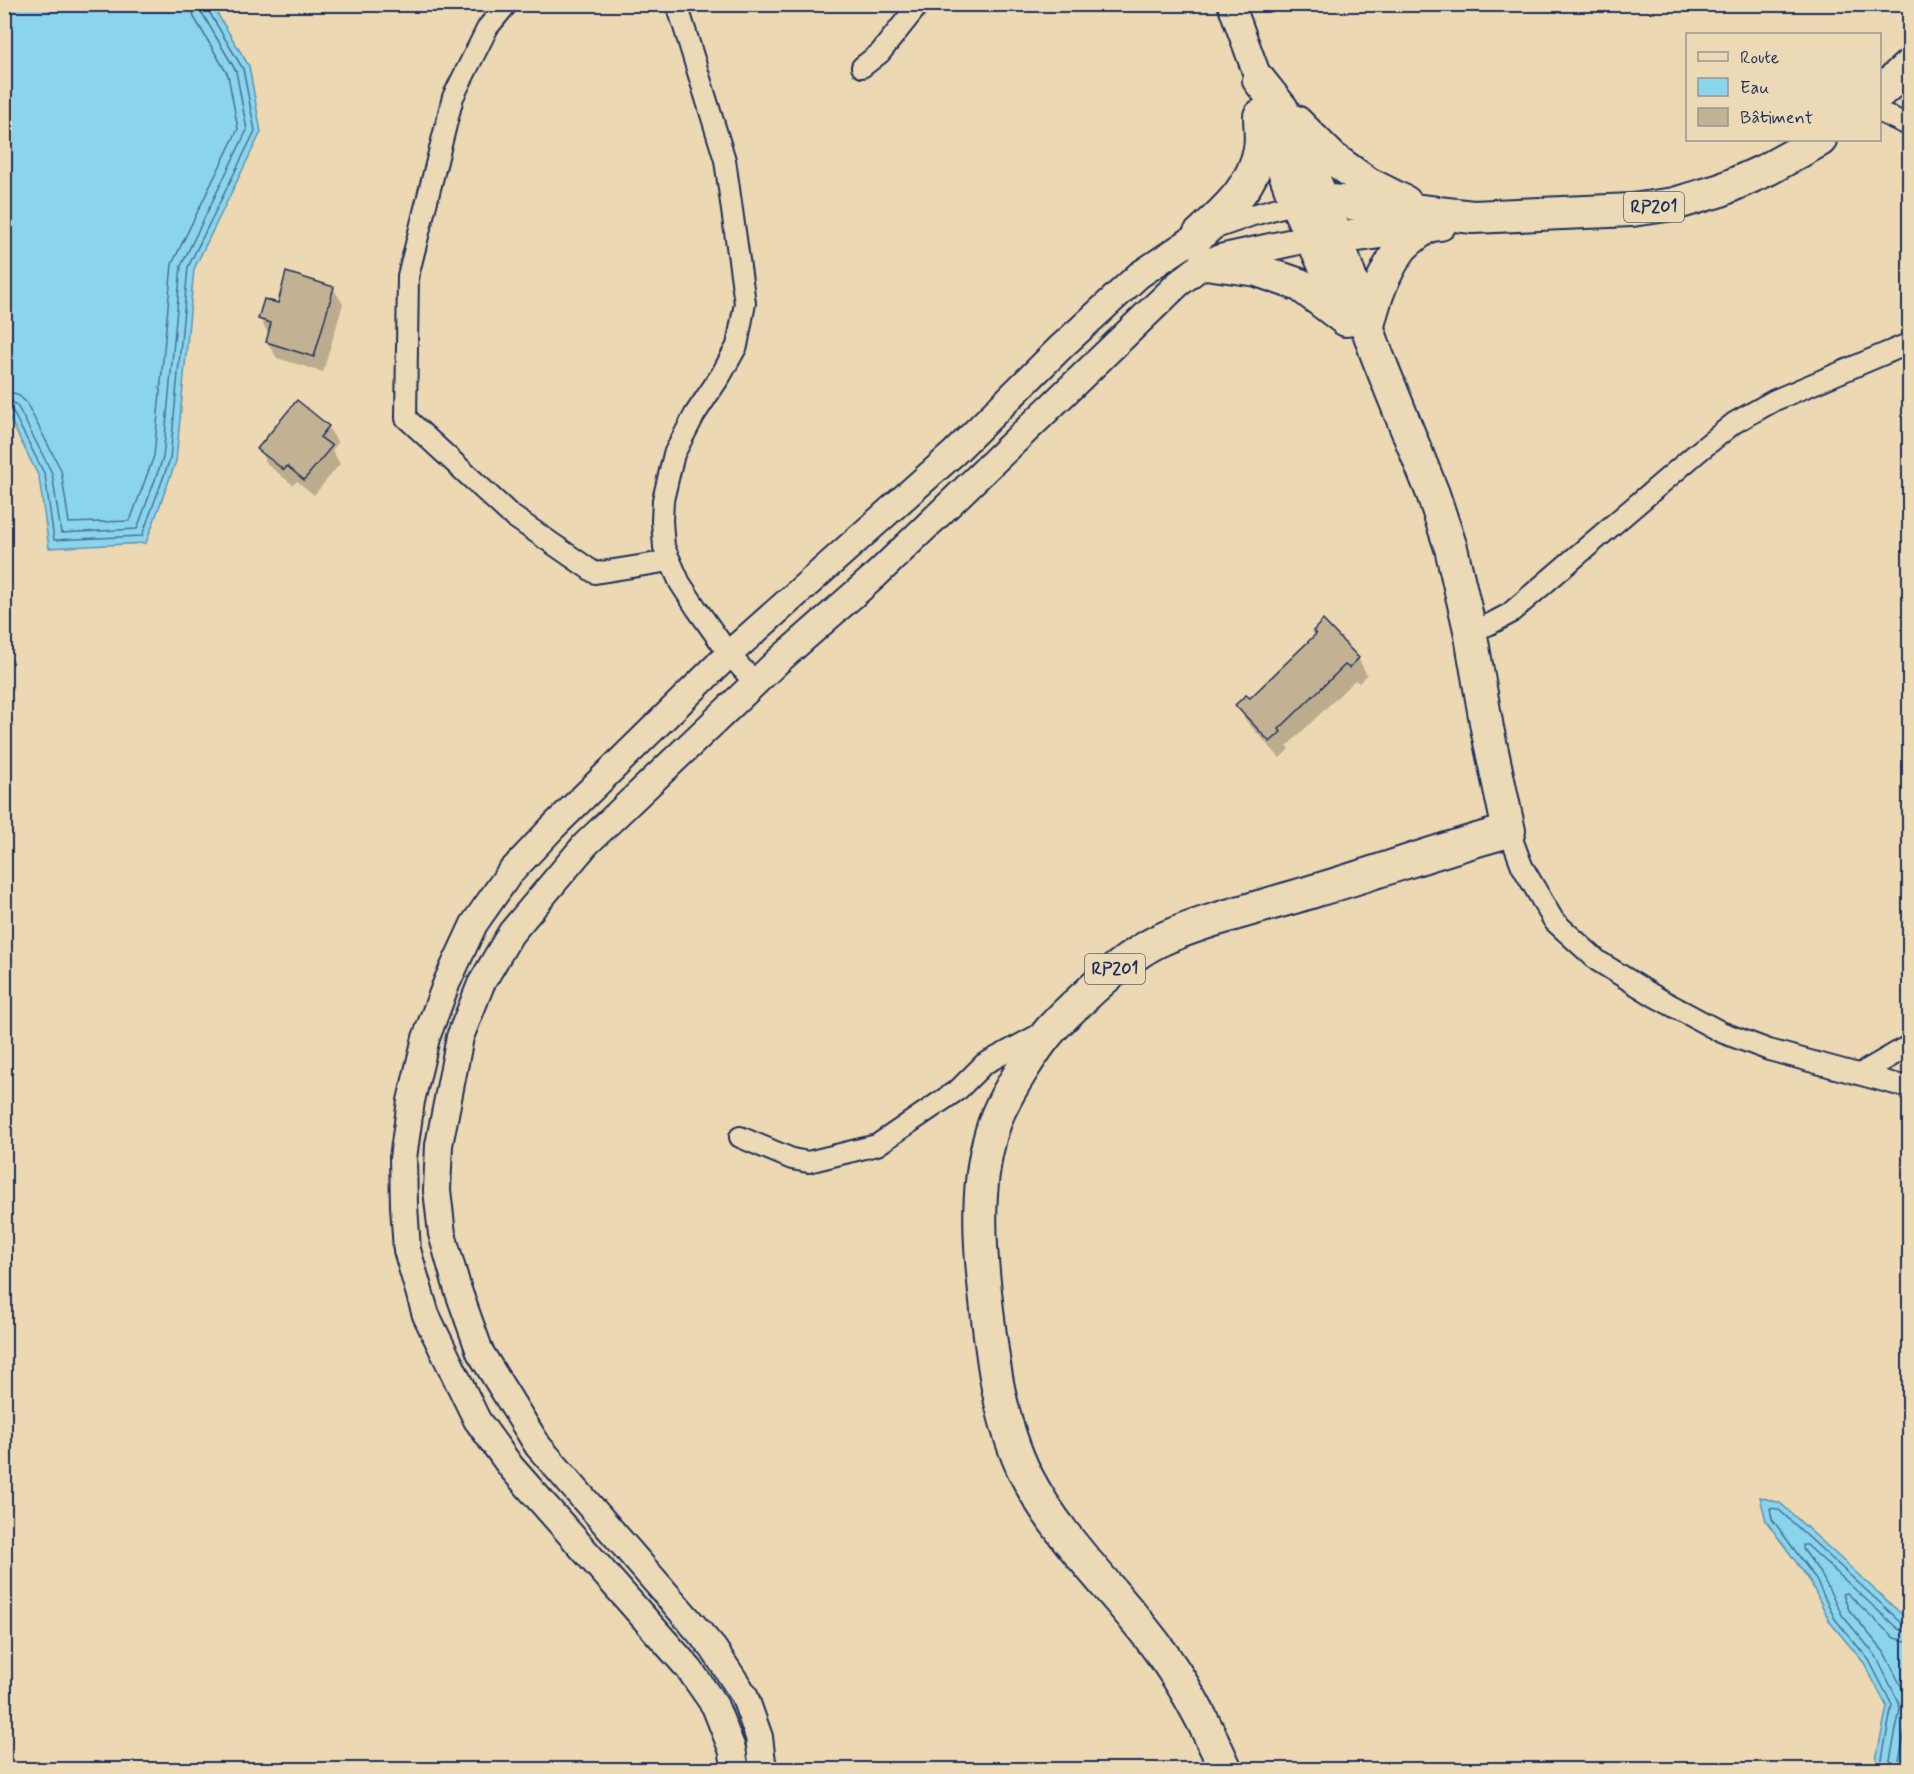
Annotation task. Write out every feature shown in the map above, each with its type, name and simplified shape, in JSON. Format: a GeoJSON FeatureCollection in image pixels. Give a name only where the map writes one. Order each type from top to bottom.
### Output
{"type":"FeatureCollection","features":[{"type":"Feature","properties":{"kind":"main road"},"geometry":{"type":"LineString","coordinates":[[1267,99],[1277,149],[1310,201],[1434,494],[1451,548],[1470,630],[1487,728],[1509,831]]}},
{"type":"Feature","properties":{"kind":"main road"},"geometry":{"type":"LineString","coordinates":[[1267,99],[1332,158],[1423,218]]}},
{"type":"Feature","properties":{"kind":"main road"},"geometry":{"type":"LineString","coordinates":[[1267,99],[1260,148],[1246,186],[1202,249],[1299,285],[1366,336]]}},
{"type":"Feature","properties":{"kind":"main road","name":"RP201"},"geometry":{"type":"LineString","coordinates":[[1423,218],[1611,211],[1674,204],[1721,190],[1767,169],[1818,141]]}},
{"type":"Feature","properties":{"kind":"main road"},"geometry":{"type":"LineString","coordinates":[[1310,201],[1423,218]]}},
{"type":"Feature","properties":{"kind":"main road"},"geometry":{"type":"LineString","coordinates":[[1324,238],[1423,218]]}},
{"type":"Feature","properties":{"kind":"main road"},"geometry":{"type":"LineString","coordinates":[[1366,336],[1373,306],[1396,256],[1423,218]]}},
{"type":"Feature","properties":{"kind":"main road","name":"RP201"},"geometry":{"type":"LineString","coordinates":[[1226,1770],[1186,1689],[1157,1646],[1045,1510],[1025,1473],[1009,1431],[997,1376],[981,1249],[982,1184],[988,1146],[997,1115],[1011,1088],[1052,1027],[1117,968],[1156,942],[1464,842],[1509,831]]}},
{"type":"Feature","properties":{"kind":"street"},"geometry":{"type":"LineString","coordinates":[[507,4],[488,27],[453,97],[408,276],[406,418],[511,515],[595,573],[670,561]]}},
{"type":"Feature","properties":{"kind":"street"},"geometry":{"type":"LineString","coordinates":[[676,4],[725,160],[745,303],[737,346],[721,375],[694,414],[674,454],[663,500],[664,547],[680,583],[729,654],[755,683]]}},
{"type":"Feature","properties":{"kind":"street"},"geometry":{"type":"LineString","coordinates":[[862,67],[880,53],[920,4]]}},
{"type":"Feature","properties":{"kind":"street"},"geometry":{"type":"LineString","coordinates":[[1231,4],[1267,99]]}},
{"type":"Feature","properties":{"kind":"street"},"geometry":{"type":"LineString","coordinates":[[1881,112],[1910,126]]}},
{"type":"Feature","properties":{"kind":"street"},"geometry":{"type":"LineString","coordinates":[[736,1770],[732,1749],[715,1706],[690,1670],[511,1467],[477,1420],[426,1316],[407,1250],[403,1158],[411,1101],[426,1038],[447,982],[474,924],[509,874],[553,827],[729,654],[954,453],[1061,347],[1139,275],[1202,249],[1253,215],[1310,201]]}},
{"type":"Feature","properties":{"kind":"street"},"geometry":{"type":"LineString","coordinates":[[1202,249],[1247,251],[1324,238]]}},
{"type":"Feature","properties":{"kind":"street"},"geometry":{"type":"LineString","coordinates":[[764,1770],[759,1737],[744,1695],[713,1648],[538,1446],[480,1352],[458,1290],[442,1234],[437,1190],[439,1145],[460,1037],[481,984],[511,933],[586,843],[755,683],[876,575],[1178,284],[1202,249]]}},
{"type":"Feature","properties":{"kind":"street"},"geometry":{"type":"LineString","coordinates":[[1470,630],[1488,625],[1509,614],[1734,423],[1775,400],[1910,343]]}},
{"type":"Feature","properties":{"kind":"street"},"geometry":{"type":"LineString","coordinates":[[1509,831],[1522,866],[1554,921],[1598,961],[1656,997],[1721,1032],[1769,1050],[1910,1088]]}},
{"type":"Feature","properties":{"kind":"street"},"geometry":{"type":"LineString","coordinates":[[740,1137],[792,1160],[808,1162],[877,1145],[959,1089],[984,1064],[1052,1027]]}},
{"type":"Feature","properties":{"kind":"street"},"geometry":{"type":"LineString","coordinates":[[1860,1074],[1910,1045]]}},
{"type":"Feature","properties":{"kind":"water"},"geometry":{"type":"Polygon","coordinates":[[[5,4],[212,5],[249,66],[261,132],[194,269],[176,461],[146,543],[49,548],[39,477],[5,409],[5,4]]]}},
{"type":"Feature","properties":{"kind":"water"},"geometry":{"type":"Polygon","coordinates":[[[1760,1497],[1780,1503],[1909,1621],[1909,1769],[1874,1769],[1887,1707],[1864,1663],[1830,1622],[1810,1581],[1766,1521],[1760,1497]]]}},
{"type":"Feature","properties":{"kind":"building"},"geometry":{"type":"Polygon","coordinates":[[[286,272],[334,287],[314,357],[266,342],[271,323],[258,319],[264,299],[278,303],[286,272]]]}},
{"type":"Feature","properties":{"kind":"building"},"geometry":{"type":"Polygon","coordinates":[[[297,400],[329,426],[320,437],[332,446],[304,480],[287,466],[284,470],[257,449],[297,400]]]}},
{"type":"Feature","properties":{"kind":"building"},"geometry":{"type":"Polygon","coordinates":[[[1323,620],[1359,658],[1349,668],[1345,665],[1279,729],[1281,732],[1270,742],[1235,705],[1246,695],[1250,698],[1316,634],[1313,631],[1323,620]]]}}]}
